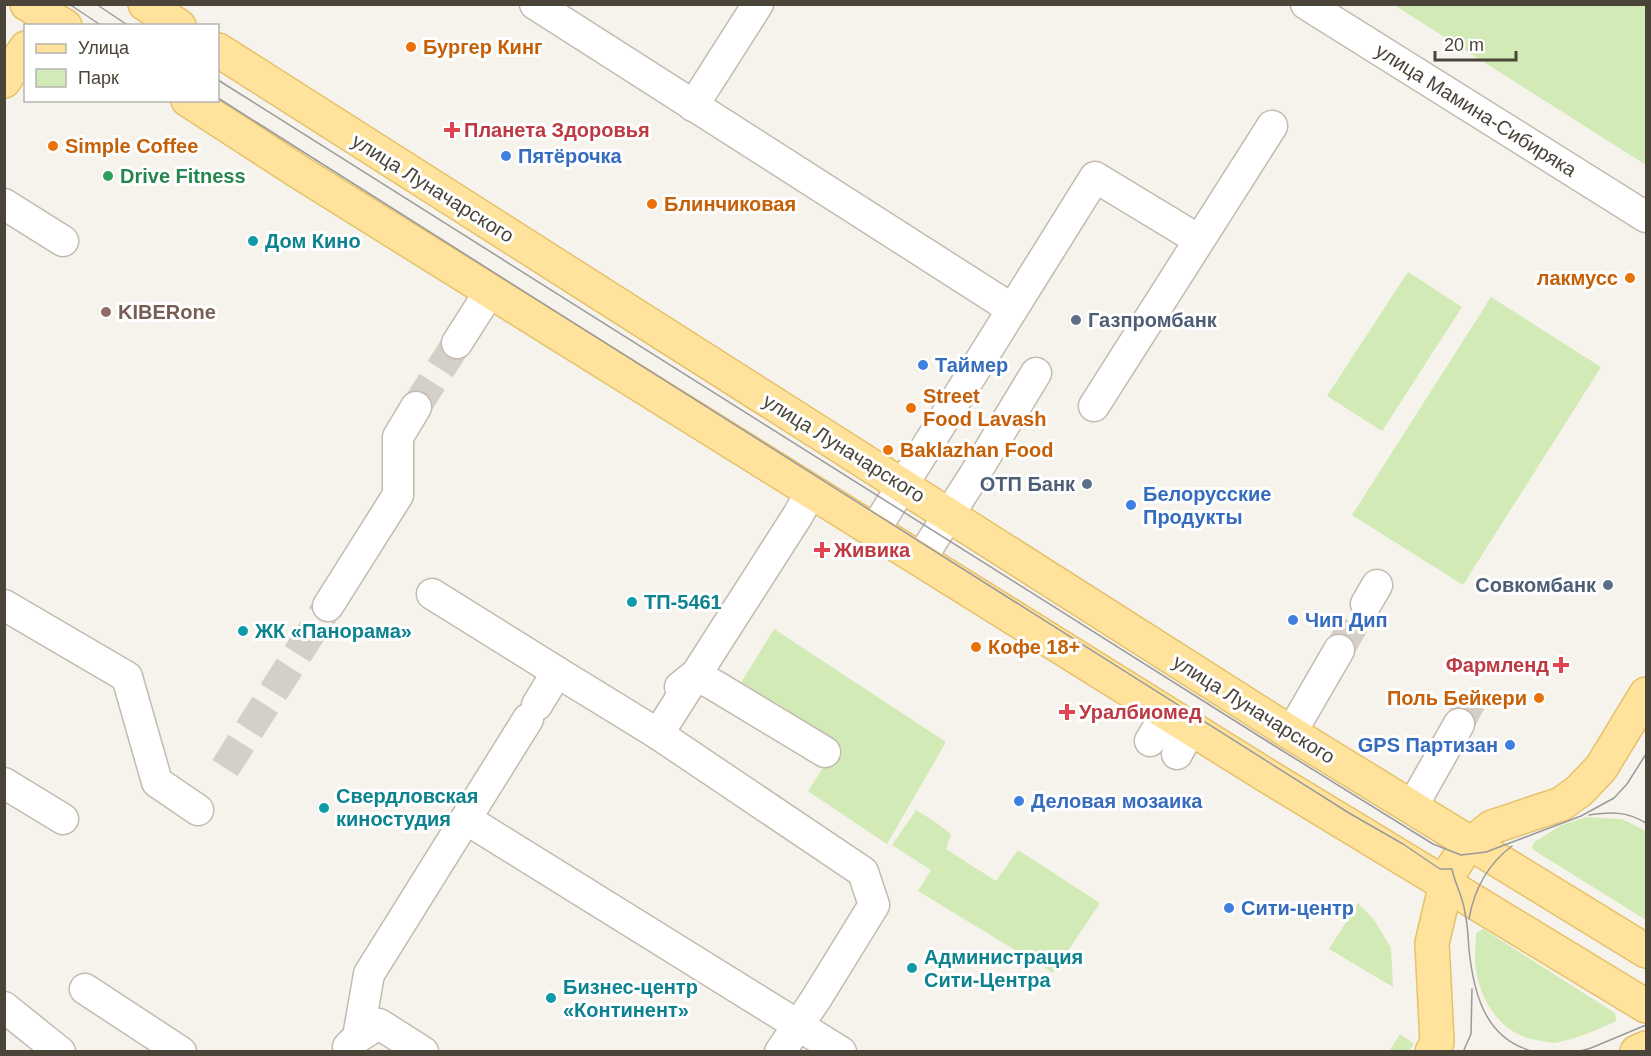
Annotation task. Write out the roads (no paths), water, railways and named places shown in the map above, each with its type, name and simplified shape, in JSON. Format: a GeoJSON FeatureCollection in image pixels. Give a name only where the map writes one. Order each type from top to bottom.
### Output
{"type":"FeatureCollection","features":[{"type":"Feature","properties":{"kind":"main road"},"geometry":{"type":"LineString","coordinates":[[145,4],[176,24]]}},
{"type":"Feature","properties":{"kind":"main road"},"geometry":{"type":"LineString","coordinates":[[4,81],[24,51]]}},
{"type":"Feature","properties":{"kind":"main road","name":"улица Луначарского"},"geometry":{"type":"LineString","coordinates":[[219,51],[1291,733],[1647,951]]}},
{"type":"Feature","properties":{"kind":"main road"},"geometry":{"type":"LineString","coordinates":[[191,102],[920,560],[1179,732],[1446,884],[1647,1006]]}},
{"type":"Feature","properties":{"kind":"main road"},"geometry":{"type":"LineString","coordinates":[[1432,1052],[1437,1042],[1432,943],[1446,884],[1452,869],[1472,843],[1492,827],[1562,804],[1579,790],[1601,768],[1647,694]]}},
{"type":"Feature","properties":{"kind":"main road"},"geometry":{"type":"LineString","coordinates":[[1637,1052],[1647,1048]]}},
{"type":"Feature","properties":{"kind":"street"},"geometry":{"type":"LineString","coordinates":[[536,4],[1012,309]]}},
{"type":"Feature","properties":{"kind":"street"},"geometry":{"type":"LineString","coordinates":[[693,106],[758,4]]}},
{"type":"Feature","properties":{"kind":"street","name":"улица Мамина-Сибиряка"},"geometry":{"type":"LineString","coordinates":[[1306,4],[1647,217]]}},
{"type":"Feature","properties":{"kind":"street"},"geometry":{"type":"LineString","coordinates":[[1094,406],[1272,126]]}},
{"type":"Feature","properties":{"kind":"street"},"geometry":{"type":"LineString","coordinates":[[874,531],[1095,177],[1199,240]]}},
{"type":"Feature","properties":{"kind":"street"},"geometry":{"type":"LineString","coordinates":[[4,204],[63,242]]}},
{"type":"Feature","properties":{"kind":"street"},"geometry":{"type":"LineString","coordinates":[[457,343],[490,291]]}},
{"type":"Feature","properties":{"kind":"street"},"geometry":{"type":"LineString","coordinates":[[920,560],[1036,373]]}},
{"type":"Feature","properties":{"kind":"street"},"geometry":{"type":"LineString","coordinates":[[328,606],[398,495],[398,437],[416,407]]}},
{"type":"Feature","properties":{"kind":"street"},"geometry":{"type":"LineString","coordinates":[[648,728],[695,675],[811,492]]}},
{"type":"Feature","properties":{"kind":"street"},"geometry":{"type":"LineString","coordinates":[[432,594],[648,728],[863,872],[874,905],[780,1052]]}},
{"type":"Feature","properties":{"kind":"street"},"geometry":{"type":"LineString","coordinates":[[4,605],[128,677],[157,782],[198,810]]}},
{"type":"Feature","properties":{"kind":"street"},"geometry":{"type":"LineString","coordinates":[[1291,733],[1339,650]]}},
{"type":"Feature","properties":{"kind":"street"},"geometry":{"type":"LineString","coordinates":[[351,1044],[369,974],[557,672]]}},
{"type":"Feature","properties":{"kind":"street"},"geometry":{"type":"LineString","coordinates":[[695,675],[825,752]]}},
{"type":"Feature","properties":{"kind":"street"},"geometry":{"type":"LineString","coordinates":[[1412,807],[1459,723]]}},
{"type":"Feature","properties":{"kind":"street"},"geometry":{"type":"LineString","coordinates":[[1150,741],[1179,732]]}},
{"type":"Feature","properties":{"kind":"street"},"geometry":{"type":"LineString","coordinates":[[4,783],[63,819]]}},
{"type":"Feature","properties":{"kind":"street"},"geometry":{"type":"LineString","coordinates":[[466,819],[841,1052]]}},
{"type":"Feature","properties":{"kind":"street"},"geometry":{"type":"LineString","coordinates":[[85,989],[181,1052]]}},
{"type":"Feature","properties":{"kind":"street"},"geometry":{"type":"LineString","coordinates":[[4,1007],[60,1052]]}},
{"type":"Feature","properties":{"kind":"street"},"geometry":{"type":"LineString","coordinates":[[351,1044],[379,1024],[423,1052]]}},
{"type":"Feature","properties":{"kind":"tunnel"},"geometry":{"type":"LineString","coordinates":[[416,407],[457,343]]}},
{"type":"Feature","properties":{"kind":"tunnel"},"geometry":{"type":"LineString","coordinates":[[1339,650],[1366,604]]}},
{"type":"Feature","properties":{"kind":"tunnel"},"geometry":{"type":"LineString","coordinates":[[225,768],[328,606]]}},
{"type":"Feature","properties":{"kind":"tunnel"},"geometry":{"type":"LineString","coordinates":[[1459,724],[1471,702]]}},
{"type":"Feature","properties":{"kind":"tram line"},"geometry":{"type":"LineString","coordinates":[[69,4],[99,24]]}},
{"type":"Feature","properties":{"kind":"tram line"},"geometry":{"type":"LineString","coordinates":[[96,4],[126,24]]}},
{"type":"Feature","properties":{"kind":"tram line"},"geometry":{"type":"LineString","coordinates":[[219,81],[1433,844],[1461,855],[1486,852],[1581,816],[1614,798],[1627,784],[1646,754]]}},
{"type":"Feature","properties":{"kind":"tram line"},"geometry":{"type":"LineString","coordinates":[[219,99],[1349,813],[1403,844],[1440,869],[1452,869],[1464,907],[1471,967],[1479,999],[1494,1027],[1518,1046],[1535,1052]]}},
{"type":"Feature","properties":{"kind":"tram line"},"geometry":{"type":"LineString","coordinates":[[1589,815],[1618,813],[1632,816],[1646,823]]}},
{"type":"Feature","properties":{"kind":"tram line"},"geometry":{"type":"LineString","coordinates":[[1469,919],[1474,898],[1483,878],[1503,853],[1512,846]]}},
{"type":"Feature","properties":{"kind":"tram line"},"geometry":{"type":"LineString","coordinates":[[1463,1052],[1471,1034],[1472,989]]}},
{"type":"Feature","properties":{"kind":"tram line"},"geometry":{"type":"LineString","coordinates":[[1577,1052],[1646,1025]]}},
{"type":"Feature","properties":{"kind":"place","name":"Бургер Кинг"},"geometry":{"type":"Point","coordinates":[411,47]}},
{"type":"Feature","properties":{"kind":"place","name":"Планета Здоровья"},"geometry":{"type":"Point","coordinates":[452,130]}},
{"type":"Feature","properties":{"kind":"place","name":"Simple Coffee"},"geometry":{"type":"Point","coordinates":[53,146]}},
{"type":"Feature","properties":{"kind":"place","name":"Пятёрочка"},"geometry":{"type":"Point","coordinates":[506,156]}},
{"type":"Feature","properties":{"kind":"place","name":"Drive Fitness"},"geometry":{"type":"Point","coordinates":[108,176]}},
{"type":"Feature","properties":{"kind":"place","name":"Блинчиковая"},"geometry":{"type":"Point","coordinates":[652,204]}},
{"type":"Feature","properties":{"kind":"place","name":"Дом Кино"},"geometry":{"type":"Point","coordinates":[253,241]}},
{"type":"Feature","properties":{"kind":"place","name":"лакмусс"},"geometry":{"type":"Point","coordinates":[1630,278]}},
{"type":"Feature","properties":{"kind":"place","name":"KIBERone"},"geometry":{"type":"Point","coordinates":[106,312]}},
{"type":"Feature","properties":{"kind":"place","name":"Газпромбанк"},"geometry":{"type":"Point","coordinates":[1076,320]}},
{"type":"Feature","properties":{"kind":"place","name":"Таймер"},"geometry":{"type":"Point","coordinates":[923,365]}},
{"type":"Feature","properties":{"kind":"place","name":"Street Food Lavash"},"geometry":{"type":"Point","coordinates":[911,408]}},
{"type":"Feature","properties":{"kind":"place","name":"Baklazhan Food"},"geometry":{"type":"Point","coordinates":[888,450]}},
{"type":"Feature","properties":{"kind":"place","name":"ОТП Банк"},"geometry":{"type":"Point","coordinates":[1087,484]}},
{"type":"Feature","properties":{"kind":"place","name":"Белорусские Продукты"},"geometry":{"type":"Point","coordinates":[1131,505]}},
{"type":"Feature","properties":{"kind":"place","name":"Живика"},"geometry":{"type":"Point","coordinates":[822,550]}},
{"type":"Feature","properties":{"kind":"place","name":"Совкомбанк"},"geometry":{"type":"Point","coordinates":[1608,585]}},
{"type":"Feature","properties":{"kind":"place","name":"ТП-5461"},"geometry":{"type":"Point","coordinates":[632,602]}},
{"type":"Feature","properties":{"kind":"place","name":"Чип Дип"},"geometry":{"type":"Point","coordinates":[1293,620]}},
{"type":"Feature","properties":{"kind":"place","name":"ЖК «Панорама»"},"geometry":{"type":"Point","coordinates":[243,631]}},
{"type":"Feature","properties":{"kind":"place","name":"Кофе 18+"},"geometry":{"type":"Point","coordinates":[976,647]}},
{"type":"Feature","properties":{"kind":"place","name":"Фармленд"},"geometry":{"type":"Point","coordinates":[1561,665]}},
{"type":"Feature","properties":{"kind":"place","name":"Поль Бейкери"},"geometry":{"type":"Point","coordinates":[1539,698]}},
{"type":"Feature","properties":{"kind":"place","name":"Уралбиомед"},"geometry":{"type":"Point","coordinates":[1067,712]}},
{"type":"Feature","properties":{"kind":"place","name":"GPS Партизан"},"geometry":{"type":"Point","coordinates":[1510,745]}},
{"type":"Feature","properties":{"kind":"place","name":"Деловая мозаика"},"geometry":{"type":"Point","coordinates":[1019,801]}},
{"type":"Feature","properties":{"kind":"place","name":"Свердловская киностудия"},"geometry":{"type":"Point","coordinates":[324,808]}},
{"type":"Feature","properties":{"kind":"place","name":"Сити-центр"},"geometry":{"type":"Point","coordinates":[1229,908]}},
{"type":"Feature","properties":{"kind":"place","name":"Администрация Сити-Центра"},"geometry":{"type":"Point","coordinates":[912,968]}},
{"type":"Feature","properties":{"kind":"place","name":"Бизнес-центр «Континент»"},"geometry":{"type":"Point","coordinates":[551,998]}}]}
